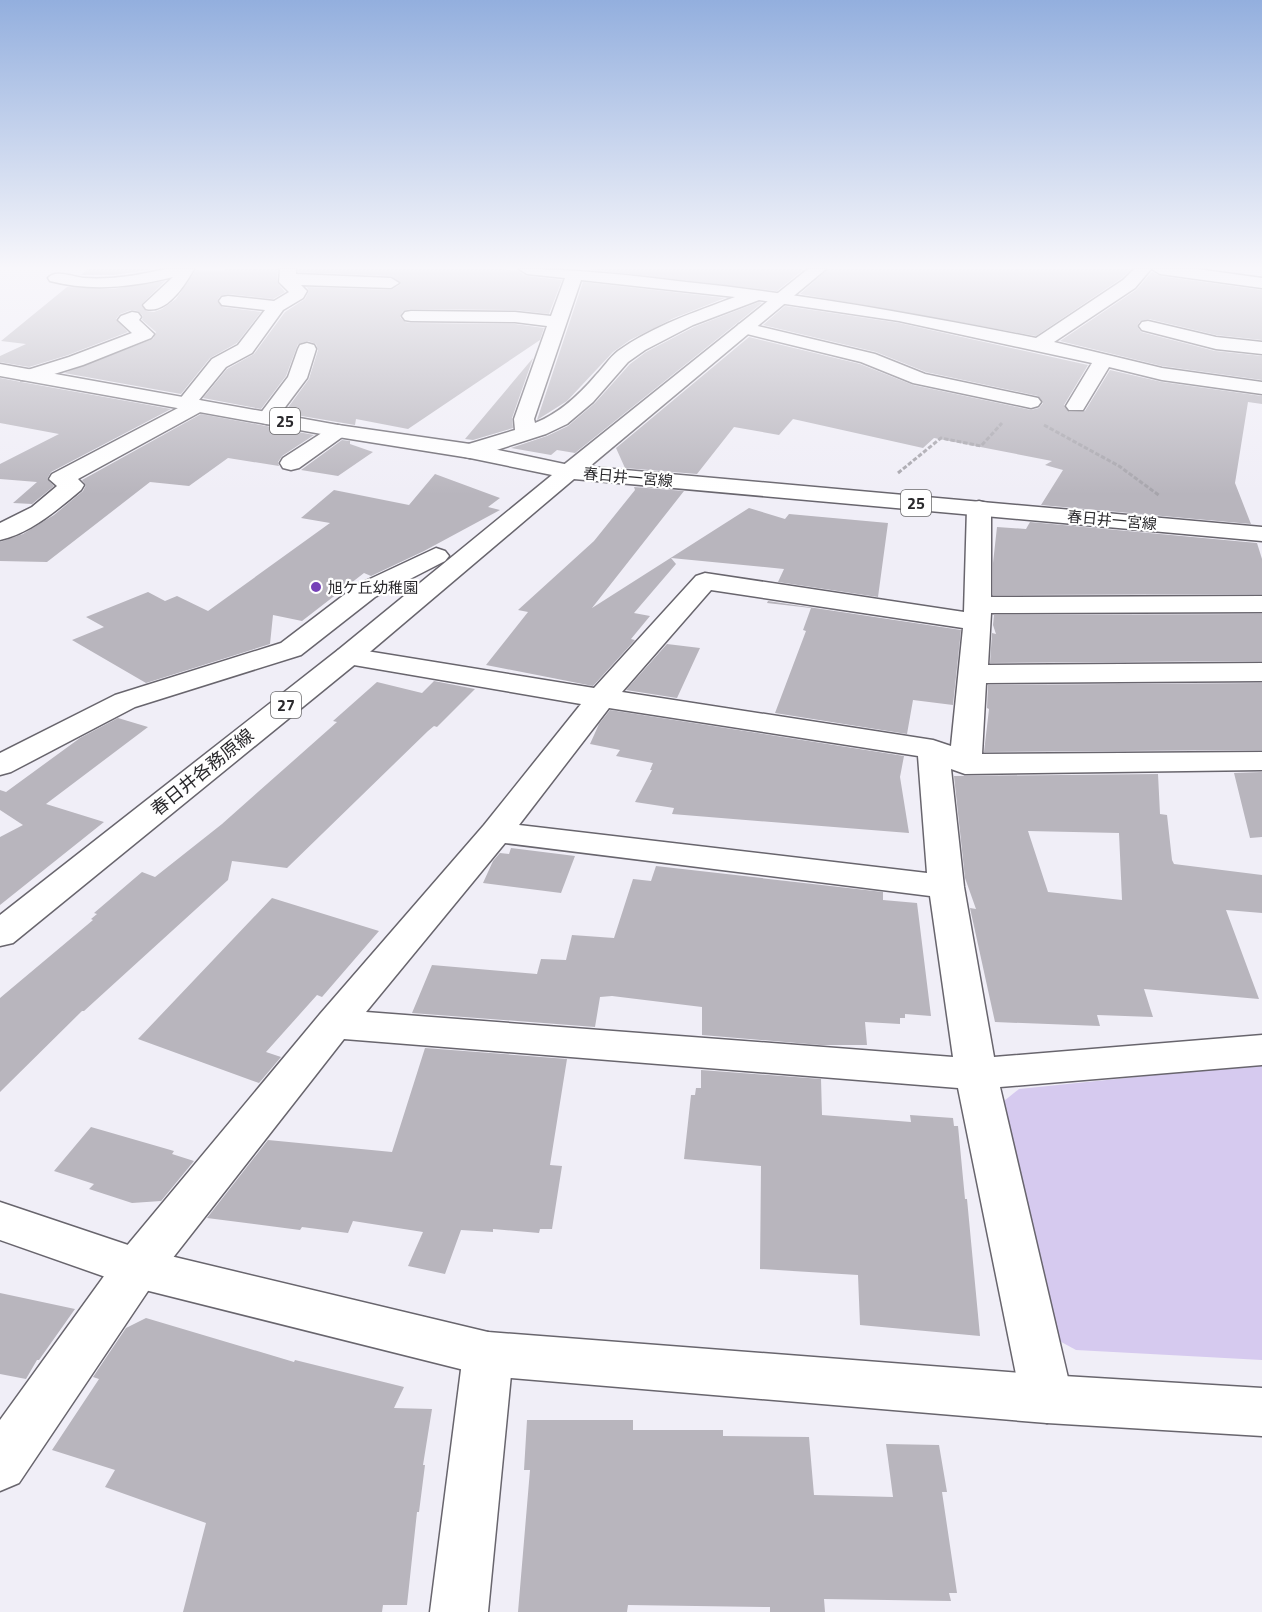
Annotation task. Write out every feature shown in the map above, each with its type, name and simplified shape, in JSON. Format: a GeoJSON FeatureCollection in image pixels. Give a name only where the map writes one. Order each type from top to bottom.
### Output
{"type":"FeatureCollection","features":[{"type":"Feature","properties":{"kind":"street"},"geometry":{"type":"LineString","coordinates":[[28,376],[119,344]]}},
{"type":"Feature","properties":{"kind":"street"},"geometry":{"type":"LineString","coordinates":[[0,533],[39,512],[73,485],[60,479],[192,405],[219,363],[245,349],[249,344]]}},
{"type":"Feature","properties":{"kind":"street"},"geometry":{"type":"LineString","coordinates":[[526,433],[524,419],[550,344]]}},
{"type":"Feature","properties":{"kind":"street"},"geometry":{"type":"LineString","coordinates":[[470,451],[526,433],[547,429],[579,407],[622,357],[641,344]]}},
{"type":"Feature","properties":{"kind":"street","name":"春日井各務原線"},"geometry":{"type":"LineString","coordinates":[[8,919],[348,656],[724,344]]}},
{"type":"Feature","properties":{"kind":"street"},"geometry":{"type":"LineString","coordinates":[[813,344],[868,358],[920,378],[1031,402]]}},
{"type":"Feature","properties":{"kind":"street"},"geometry":{"type":"LineString","coordinates":[[1041,344],[1162,374],[1262,388]]}},
{"type":"Feature","properties":{"kind":"street"},"geometry":{"type":"LineString","coordinates":[[1231,344],[1262,348]]}},
{"type":"Feature","properties":{"kind":"street"},"geometry":{"type":"LineString","coordinates":[[267,418],[297,378],[307,349]]}},
{"type":"Feature","properties":{"kind":"street"},"geometry":{"type":"LineString","coordinates":[[1076,406],[1104,360]]}},
{"type":"Feature","properties":{"kind":"street","name":"春日井一宮線"},"geometry":{"type":"LineString","coordinates":[[0,370],[338,431],[470,451],[569,472],[1262,534]]}},
{"type":"Feature","properties":{"kind":"street"},"geometry":{"type":"LineString","coordinates":[[291,463],[338,431]]}},
{"type":"Feature","properties":{"kind":"street"},"geometry":{"type":"LineString","coordinates":[[979,508],[977,614],[972,674],[949,756],[946,887],[976,1074],[1047,1399]]}},
{"type":"Feature","properties":{"kind":"street"},"geometry":{"type":"LineString","coordinates":[[0,765],[125,701],[291,649],[366,591],[436,556]]}},
{"type":"Feature","properties":{"kind":"street"},"geometry":{"type":"LineString","coordinates":[[0,1465],[137,1268],[334,1024],[496,832],[601,698],[705,580],[977,614],[1262,604]]}},
{"type":"Feature","properties":{"kind":"street"},"geometry":{"type":"LineString","coordinates":[[348,656],[949,756],[1262,761]]}},
{"type":"Feature","properties":{"kind":"street"},"geometry":{"type":"LineString","coordinates":[[972,674],[1262,672]]}},
{"type":"Feature","properties":{"kind":"street"},"geometry":{"type":"LineString","coordinates":[[496,832],[946,887]]}},
{"type":"Feature","properties":{"kind":"street"},"geometry":{"type":"LineString","coordinates":[[334,1024],[976,1074],[1262,1050]]}},
{"type":"Feature","properties":{"kind":"street"},"geometry":{"type":"LineString","coordinates":[[0,1221],[137,1268],[488,1354],[1047,1399],[1262,1412]]}},
{"type":"Feature","properties":{"kind":"street"},"geometry":{"type":"LineString","coordinates":[[459,1612],[488,1354]]}},
{"type":"Feature","properties":{"kind":"path"},"geometry":{"type":"LineString","coordinates":[[891,501],[898,474],[941,438],[981,446],[1013,411],[1031,402]]}},
{"type":"Feature","properties":{"kind":"path"},"geometry":{"type":"LineString","coordinates":[[1013,411],[1084,445],[1119,466],[1200,528]]}},
{"type":"Feature","properties":{"kind":"shaded area"},"geometry":{"type":"Polygon","coordinates":[[[1262,1064],[1262,1360],[1076,1350],[1054,1338],[1004,1101],[1019,1089],[1262,1064]]]}},
{"type":"Feature","properties":{"kind":"building"},"geometry":{"type":"Polygon","coordinates":[[[26,344],[96,344],[29,367],[0,362],[0,356],[26,344]]]}},
{"type":"Feature","properties":{"kind":"building"},"geometry":{"type":"Polygon","coordinates":[[[139,344],[235,344],[210,358],[181,394],[64,373],[139,344]]]}},
{"type":"Feature","properties":{"kind":"building"},"geometry":{"type":"Polygon","coordinates":[[[261,344],[298,344],[286,376],[261,409],[203,398],[227,369],[254,354],[261,344]]]}},
{"type":"Feature","properties":{"kind":"building"},"geometry":{"type":"Polygon","coordinates":[[[316,344],[534,344],[408,429],[356,419],[355,425],[284,413],[309,379],[318,350],[316,344]]]}},
{"type":"Feature","properties":{"kind":"building"},"geometry":{"type":"Polygon","coordinates":[[[562,344],[624,344],[613,352],[567,401],[537,420],[562,344]]]}},
{"type":"Feature","properties":{"kind":"building"},"geometry":{"type":"Polygon","coordinates":[[[661,344],[711,344],[575,453],[557,450],[551,455],[511,448],[568,426],[595,403],[630,364],[661,344]]]}},
{"type":"Feature","properties":{"kind":"building"},"geometry":{"type":"Polygon","coordinates":[[[740,344],[779,344],[860,364],[913,385],[1031,410],[1039,408],[1043,403],[1038,396],[926,372],[876,352],[843,344],[995,344],[1088,365],[1064,405],[1069,412],[1085,411],[1110,370],[1162,382],[1262,396],[1262,404],[1248,402],[1235,483],[1251,524],[1041,505],[1063,470],[1045,465],[1052,461],[934,438],[923,448],[793,419],[779,435],[734,427],[697,474],[625,468],[616,448],[740,344]]]}},
{"type":"Feature","properties":{"kind":"building"},"geometry":{"type":"Polygon","coordinates":[[[1073,344],[1189,344],[1215,351],[1262,356],[1262,380],[1162,366],[1073,344]]]}},
{"type":"Feature","properties":{"kind":"building"},"geometry":{"type":"Polygon","coordinates":[[[533,358],[512,418],[513,428],[473,440],[465,439],[533,358]]]}},
{"type":"Feature","properties":{"kind":"building"},"geometry":{"type":"Polygon","coordinates":[[[0,378],[171,409],[51,472],[47,479],[54,486],[32,504],[13,503],[37,482],[0,479],[0,464],[59,434],[0,423],[0,378]]]}},
{"type":"Feature","properties":{"kind":"building"},"geometry":{"type":"Polygon","coordinates":[[[201,414],[314,435],[282,456],[278,462],[279,466],[228,458],[189,486],[150,482],[47,562],[0,561],[0,542],[23,534],[54,515],[83,491],[86,485],[82,480],[201,414]]]}},
{"type":"Feature","properties":{"kind":"building"},"geometry":{"type":"Polygon","coordinates":[[[342,440],[350,441],[350,444],[373,452],[338,476],[301,470],[342,440]]]}},
{"type":"Feature","properties":{"kind":"building"},"geometry":{"type":"Polygon","coordinates":[[[435,474],[500,498],[488,507],[500,510],[424,551],[371,576],[364,573],[302,621],[273,615],[270,644],[146,683],[72,640],[104,627],[86,617],[148,592],[165,601],[177,596],[208,611],[330,523],[301,518],[334,490],[409,505],[435,474]]]}},
{"type":"Feature","properties":{"kind":"building"},"geometry":{"type":"Polygon","coordinates":[[[634,487],[684,491],[592,608],[749,508],[785,519],[789,514],[888,523],[878,597],[778,582],[784,569],[671,558],[676,564],[634,613],[650,616],[631,639],[635,640],[593,686],[486,665],[528,612],[518,610],[594,541],[635,490],[634,487]]]}},
{"type":"Feature","properties":{"kind":"building"},"geometry":{"type":"Polygon","coordinates":[[[1030,522],[1257,543],[1262,559],[1262,594],[993,595],[993,563],[997,527],[1026,529],[1030,522]]]}},
{"type":"Feature","properties":{"kind":"building"},"geometry":{"type":"Polygon","coordinates":[[[768,601],[961,630],[953,705],[913,700],[907,734],[775,713],[806,631],[803,630],[811,608],[767,603],[768,601]]]}},
{"type":"Feature","properties":{"kind":"building"},"geometry":{"type":"Polygon","coordinates":[[[1262,614],[1262,661],[990,663],[992,633],[996,634],[993,625],[994,615],[1262,614]]]}},
{"type":"Feature","properties":{"kind":"building"},"geometry":{"type":"Polygon","coordinates":[[[667,644],[700,648],[677,698],[626,690],[667,644]]]}},
{"type":"Feature","properties":{"kind":"building"},"geometry":{"type":"Polygon","coordinates":[[[434,681],[475,689],[437,727],[434,726],[428,731],[287,868],[232,861],[228,880],[82,1011],[0,1092],[0,998],[93,920],[91,919],[97,914],[94,913],[142,872],[155,877],[222,824],[337,722],[333,721],[377,682],[422,693],[434,681]]]}},
{"type":"Feature","properties":{"kind":"building"},"geometry":{"type":"Polygon","coordinates":[[[1262,683],[1262,750],[984,752],[989,709],[987,708],[988,685],[1262,683]]]}},
{"type":"Feature","properties":{"kind":"building"},"geometry":{"type":"Polygon","coordinates":[[[610,710],[904,756],[900,777],[909,833],[672,814],[674,808],[635,802],[652,770],[650,770],[653,763],[616,756],[620,750],[590,744],[599,724],[610,710]]]}},
{"type":"Feature","properties":{"kind":"building"},"geometry":{"type":"Polygon","coordinates":[[[118,718],[148,727],[46,804],[104,822],[0,905],[0,837],[23,825],[0,810],[0,790],[6,792],[80,738],[118,718]]]}},
{"type":"Feature","properties":{"kind":"building"},"geometry":{"type":"Polygon","coordinates":[[[1262,772],[1262,837],[1250,838],[1234,773],[1262,772]]]}},
{"type":"Feature","properties":{"kind":"building"},"geometry":{"type":"Polygon","coordinates":[[[1158,774],[1160,814],[1167,815],[1174,864],[1262,875],[1262,913],[1226,910],[1259,999],[1144,989],[1153,1017],[1097,1015],[1100,1026],[995,1022],[970,908],[976,909],[965,878],[954,776],[1158,774]],[[1028,831],[1048,892],[1122,900],[1119,833],[1028,831]]]}},
{"type":"Feature","properties":{"kind":"building"},"geometry":{"type":"Polygon","coordinates":[[[511,848],[575,856],[561,893],[483,883],[493,861],[500,853],[509,854],[511,848]]]}},
{"type":"Feature","properties":{"kind":"building"},"geometry":{"type":"Polygon","coordinates":[[[656,866],[883,892],[883,900],[917,903],[931,1016],[905,1014],[905,1018],[900,1018],[900,1024],[865,1022],[867,1045],[820,1045],[702,1035],[702,1007],[612,996],[600,997],[595,1027],[412,1013],[432,965],[537,974],[541,959],[566,960],[572,935],[614,938],[633,879],[651,881],[656,866]]]}},
{"type":"Feature","properties":{"kind":"building"},"geometry":{"type":"Polygon","coordinates":[[[272,898],[379,931],[322,997],[317,995],[266,1052],[281,1057],[259,1083],[138,1039],[272,898]]]}},
{"type":"Feature","properties":{"kind":"building"},"geometry":{"type":"Polygon","coordinates":[[[425,1048],[567,1059],[550,1165],[562,1166],[552,1229],[540,1229],[539,1233],[493,1229],[493,1232],[461,1230],[445,1274],[408,1266],[423,1232],[353,1221],[348,1233],[302,1227],[300,1230],[207,1218],[268,1140],[392,1152],[425,1048]]]}},
{"type":"Feature","properties":{"kind":"building"},"geometry":{"type":"Polygon","coordinates":[[[701,1070],[821,1079],[822,1115],[911,1122],[910,1115],[953,1118],[954,1126],[958,1126],[980,1336],[860,1325],[858,1275],[760,1269],[761,1166],[684,1159],[691,1095],[695,1095],[696,1088],[701,1088],[701,1070]]]}},
{"type":"Feature","properties":{"kind":"building"},"geometry":{"type":"Polygon","coordinates":[[[91,1127],[174,1151],[172,1154],[194,1161],[161,1201],[132,1203],[89,1189],[94,1184],[54,1171],[91,1127]]]}},
{"type":"Feature","properties":{"kind":"building"},"geometry":{"type":"Polygon","coordinates":[[[0,1293],[75,1309],[37,1360],[26,1379],[0,1374],[0,1293]]]}},
{"type":"Feature","properties":{"kind":"building"},"geometry":{"type":"Polygon","coordinates":[[[146,1318],[294,1362],[295,1360],[404,1387],[394,1408],[432,1409],[423,1465],[425,1465],[419,1512],[417,1512],[407,1605],[383,1605],[382,1612],[183,1612],[206,1523],[105,1487],[115,1470],[52,1450],[99,1379],[93,1377],[126,1328],[146,1318]]]}},
{"type":"Feature","properties":{"kind":"building"},"geometry":{"type":"Polygon","coordinates":[[[527,1420],[633,1420],[633,1430],[723,1430],[723,1436],[809,1437],[814,1495],[893,1497],[886,1444],[939,1445],[947,1492],[942,1492],[957,1593],[949,1593],[951,1601],[824,1599],[825,1612],[770,1612],[770,1607],[628,1605],[627,1612],[518,1612],[530,1470],[524,1470],[527,1420]]]}},
{"type":"Feature","properties":{"kind":"place","name":"旭ケ丘幼稚園"},"geometry":{"type":"Point","coordinates":[316,587]}}]}
